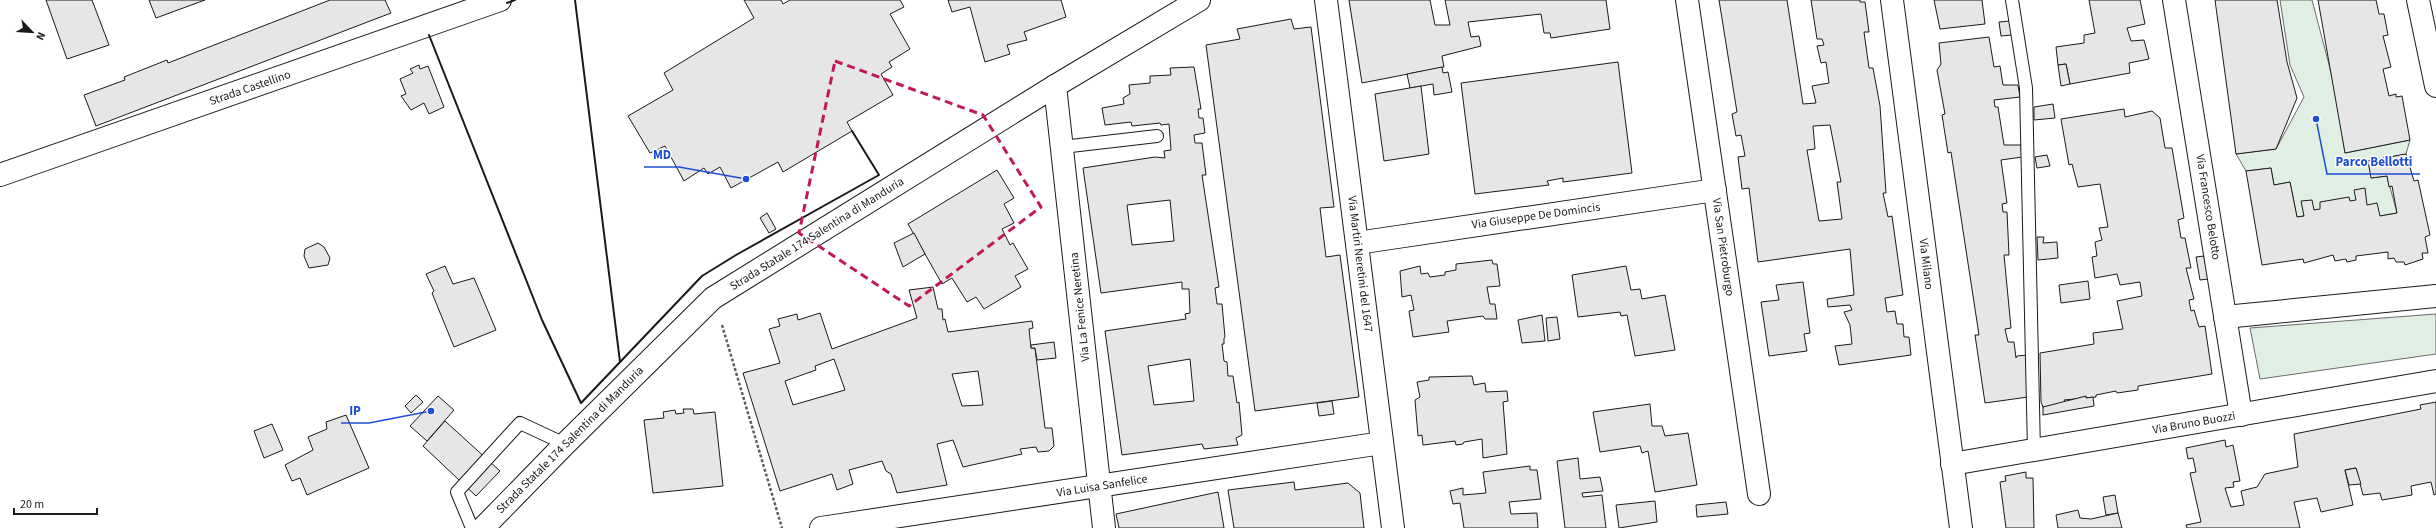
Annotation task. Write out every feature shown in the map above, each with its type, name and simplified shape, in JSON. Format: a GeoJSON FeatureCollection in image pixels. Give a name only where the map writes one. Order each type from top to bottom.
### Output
{"type":"FeatureCollection","features":[{"type":"Feature","properties":{"kind":"street","name":"Strada Castellino"},"geometry":{"type":"LineString","coordinates":[[0,175],[500,0]]}},
{"type":"Feature","properties":{"kind":"street","name":"Strada Statale 174 Salentina di Manduria"},"geometry":{"type":"LineString","coordinates":[[483,528],[565,444],[714,298],[1055,86],[1199,0]]}},
{"type":"Feature","properties":{"kind":"street","name":"Via Martiri Neretini del 1647"},"geometry":{"type":"LineString","coordinates":[[1326,0],[1393,528]]}},
{"type":"Feature","properties":{"kind":"street","name":"Via San Pietroburgo"},"geometry":{"type":"LineString","coordinates":[[1687,0],[1759,494]]}},
{"type":"Feature","properties":{"kind":"street","name":"Via Milano"},"geometry":{"type":"LineString","coordinates":[[1892,0],[1961,528]]}},
{"type":"Feature","properties":{"kind":"street","name":"Via Francesco Belotto"},"geometry":{"type":"LineString","coordinates":[[2174,0],[2241,415]]}},
{"type":"Feature","properties":{"kind":"street"},"geometry":{"type":"LineString","coordinates":[[2418,0],[2431,42],[2436,86]]}},
{"type":"Feature","properties":{"kind":"street","name":"Via La Fenice Neretina"},"geometry":{"type":"LineString","coordinates":[[1055,86],[1104,528]]}},
{"type":"Feature","properties":{"kind":"street","name":"Via Giuseppe De Domincis"},"geometry":{"type":"LineString","coordinates":[[1357,242],[1715,190]]}},
{"type":"Feature","properties":{"kind":"street"},"geometry":{"type":"LineString","coordinates":[[2225,317],[2436,296]]}},
{"type":"Feature","properties":{"kind":"street","name":"Via Bruno Buozzi"},"geometry":{"type":"LineString","coordinates":[[1952,464],[2436,381]]}},
{"type":"Feature","properties":{"kind":"street","name":"Via Luisa Sanfelice"},"geometry":{"type":"LineString","coordinates":[[821,528],[1382,443]]}},
{"type":"Feature","properties":{"kind":"lane"},"geometry":{"type":"LineString","coordinates":[[2012,0],[2026,88],[2034,451]]}},
{"type":"Feature","properties":{"kind":"lane"},"geometry":{"type":"LineString","coordinates":[[1062,147],[1157,136]]}},
{"type":"Feature","properties":{"kind":"lane"},"geometry":{"type":"LineString","coordinates":[[472,528],[456,492],[520,423],[565,444]]}},
{"type":"Feature","properties":{"kind":"path"},"geometry":{"type":"LineString","coordinates":[[714,298],[782,528]]}},
{"type":"Feature","properties":{"kind":"highlighted area"},"geometry":{"type":"Polygon","coordinates":[[[835,61],[983,115],[1041,207],[909,306],[799,233],[835,61]]]}},
{"type":"Feature","properties":{"kind":"green space"},"geometry":{"type":"Polygon","coordinates":[[[2280,0],[2312,0],[2337,95],[2345,153],[2410,140],[2406,154],[2368,161],[2372,178],[2387,176],[2397,213],[2380,216],[2367,205],[2297,217],[2290,182],[2274,185],[2271,168],[2246,171],[2236,154],[2276,149],[2304,97],[2290,65],[2280,0]]]}},
{"type":"Feature","properties":{"kind":"green space"},"geometry":{"type":"Polygon","coordinates":[[[2436,314],[2436,354],[2260,379],[2250,328],[2436,314]]]}},
{"type":"Feature","properties":{"kind":"building"},"geometry":{"type":"Polygon","coordinates":[[[46,0],[92,0],[109,45],[67,59],[46,0]]]}},
{"type":"Feature","properties":{"kind":"building"},"geometry":{"type":"Polygon","coordinates":[[[149,0],[205,0],[156,18],[149,0]]]}},
{"type":"Feature","properties":{"kind":"building"},"geometry":{"type":"Polygon","coordinates":[[[330,0],[385,0],[391,13],[96,126],[84,95],[125,80],[124,77],[167,60],[168,63],[330,0]]]}},
{"type":"Feature","properties":{"kind":"building"},"geometry":{"type":"Polygon","coordinates":[[[744,0],[781,0],[783,4],[790,0],[900,0],[904,7],[890,14],[910,49],[889,62],[892,67],[881,74],[893,95],[847,122],[852,131],[783,172],[778,162],[731,188],[720,167],[708,174],[704,168],[684,181],[665,146],[650,153],[628,116],[673,90],[664,73],[754,18],[744,0]]]}},
{"type":"Feature","properties":{"kind":"building"},"geometry":{"type":"Polygon","coordinates":[[[948,0],[1061,0],[1066,17],[1024,32],[1027,40],[1007,45],[1010,54],[985,62],[970,7],[952,12],[948,0]]]}},
{"type":"Feature","properties":{"kind":"building"},"geometry":{"type":"Polygon","coordinates":[[[1349,0],[1430,0],[1435,25],[1450,25],[1445,0],[1606,0],[1610,29],[1551,38],[1550,33],[1544,33],[1541,14],[1468,22],[1471,37],[1479,36],[1481,46],[1442,56],[1444,67],[1362,83],[1349,0]]]}},
{"type":"Feature","properties":{"kind":"building"},"geometry":{"type":"Polygon","coordinates":[[[1719,0],[1787,0],[1803,104],[1816,103],[1812,86],[1829,83],[1826,62],[1821,63],[1817,46],[1824,45],[1822,39],[1817,39],[1811,0],[1860,0],[1860,2],[1865,2],[1869,32],[1864,32],[1869,68],[1873,68],[1880,106],[1886,193],[1883,193],[1888,217],[1892,216],[1903,295],[1885,298],[1887,312],[1895,311],[1897,324],[1903,324],[1904,337],[1909,337],[1911,355],[1839,365],[1835,346],[1852,344],[1850,325],[1844,312],[1852,310],[1850,305],[1828,307],[1827,299],[1854,295],[1850,249],[1758,262],[1749,188],[1742,189],[1738,157],[1745,156],[1741,135],[1736,136],[1732,114],[1737,112],[1719,0]],[[1830,125],[1813,126],[1815,149],[1807,150],[1819,221],[1842,219],[1837,182],[1841,182],[1830,125]]]}},
{"type":"Feature","properties":{"kind":"building"},"geometry":{"type":"Polygon","coordinates":[[[1934,0],[1982,0],[1985,24],[1940,29],[1934,0]]]}},
{"type":"Feature","properties":{"kind":"building"},"geometry":{"type":"Polygon","coordinates":[[[2089,0],[2140,0],[2145,24],[2127,28],[2131,41],[2144,40],[2149,59],[2129,63],[2130,73],[2070,84],[2066,64],[2058,65],[2056,47],[2084,43],[2084,35],[2095,33],[2089,0]]]}},
{"type":"Feature","properties":{"kind":"building"},"geometry":{"type":"Polygon","coordinates":[[[2215,0],[2277,0],[2287,62],[2297,98],[2276,149],[2236,154],[2215,0]]]}},
{"type":"Feature","properties":{"kind":"building"},"geometry":{"type":"Polygon","coordinates":[[[2318,0],[2376,0],[2379,14],[2384,14],[2388,35],[2383,36],[2391,67],[2383,69],[2389,96],[2396,94],[2396,97],[2402,96],[2410,140],[2345,153],[2318,0]]]}},
{"type":"Feature","properties":{"kind":"building"},"geometry":{"type":"Polygon","coordinates":[[[1291,19],[1294,29],[1311,27],[1334,207],[1320,208],[1326,257],[1340,255],[1359,397],[1255,411],[1206,45],[1240,39],[1237,29],[1291,19]]]}},
{"type":"Feature","properties":{"kind":"building"},"geometry":{"type":"Polygon","coordinates":[[[2011,21],[2012,35],[2001,36],[1999,22],[2011,21]]]}},
{"type":"Feature","properties":{"kind":"building"},"geometry":{"type":"Polygon","coordinates":[[[1989,37],[1994,67],[2000,66],[2003,85],[2018,85],[2020,97],[1994,100],[1995,107],[1998,107],[2004,145],[2021,145],[2022,157],[2001,160],[2007,203],[2002,204],[2003,212],[2007,212],[2009,255],[2004,255],[2011,328],[2005,329],[2008,342],[2014,342],[2016,358],[2017,356],[2028,355],[2028,397],[1985,403],[1975,335],[1979,335],[1951,152],[1948,153],[1942,115],[1945,114],[1937,70],[1941,64],[1939,43],[1989,37]]]}},
{"type":"Feature","properties":{"kind":"building"},"geometry":{"type":"Polygon","coordinates":[[[1618,62],[1632,173],[1563,182],[1563,178],[1547,181],[1549,185],[1475,194],[1461,83],[1618,62]]]}},
{"type":"Feature","properties":{"kind":"building"},"geometry":{"type":"Polygon","coordinates":[[[2066,64],[2070,84],[2061,86],[2058,65],[2066,64]]]}},
{"type":"Feature","properties":{"kind":"building"},"geometry":{"type":"Polygon","coordinates":[[[419,65],[420,69],[428,66],[444,107],[429,114],[424,103],[411,110],[401,96],[406,94],[400,79],[413,73],[410,69],[419,65]]]}},
{"type":"Feature","properties":{"kind":"building"},"geometry":{"type":"Polygon","coordinates":[[[1194,67],[1201,109],[1198,109],[1199,118],[1203,118],[1205,133],[1194,135],[1195,143],[1202,143],[1206,175],[1202,175],[1219,287],[1215,288],[1217,304],[1222,304],[1225,337],[1224,344],[1222,344],[1224,361],[1227,362],[1228,376],[1233,376],[1237,403],[1239,402],[1242,435],[1236,438],[1238,445],[1204,449],[1202,444],[1122,455],[1105,331],[1186,319],[1185,314],[1190,313],[1189,289],[1182,289],[1182,282],[1101,293],[1083,168],[1155,157],[1165,158],[1164,151],[1171,150],[1169,124],[1161,125],[1160,123],[1132,126],[1131,122],[1105,125],[1102,108],[1124,104],[1123,98],[1130,94],[1129,85],[1150,83],[1150,76],[1171,75],[1170,68],[1194,67]],[[1170,200],[1127,205],[1132,245],[1174,241],[1170,200]],[[1190,359],[1148,366],[1154,405],[1194,401],[1190,359]]]}},
{"type":"Feature","properties":{"kind":"building"},"geometry":{"type":"Polygon","coordinates":[[[1442,67],[1443,73],[1448,72],[1452,92],[1434,95],[1433,84],[1410,88],[1407,74],[1442,67]]]}},
{"type":"Feature","properties":{"kind":"building"},"geometry":{"type":"Polygon","coordinates":[[[1421,86],[1429,154],[1384,161],[1375,94],[1421,86]]]}},
{"type":"Feature","properties":{"kind":"building"},"geometry":{"type":"Polygon","coordinates":[[[2053,104],[2055,118],[2034,120],[2034,107],[2053,104]]]}},
{"type":"Feature","properties":{"kind":"building"},"geometry":{"type":"Polygon","coordinates":[[[2124,109],[2125,117],[2152,111],[2160,118],[2165,148],[2172,148],[2184,218],[2178,220],[2181,238],[2185,238],[2191,268],[2186,268],[2194,299],[2189,300],[2191,311],[2194,310],[2199,327],[2205,326],[2212,374],[2138,386],[2138,390],[2117,393],[2116,391],[2096,395],[2096,397],[2064,400],[2066,403],[2043,407],[2041,402],[2040,353],[2094,344],[2093,333],[2123,329],[2117,301],[2142,296],[2140,282],[2120,285],[2117,274],[2095,278],[2092,257],[2097,256],[2095,242],[2102,240],[2099,228],[2108,227],[2100,184],[2078,187],[2072,164],[2069,165],[2061,119],[2124,109]]]}},
{"type":"Feature","properties":{"kind":"building"},"geometry":{"type":"Polygon","coordinates":[[[2406,154],[2414,181],[2418,180],[2430,235],[2425,237],[2428,253],[2422,253],[2423,259],[2405,265],[2404,262],[2396,262],[2394,258],[2388,259],[2388,252],[2356,256],[2356,260],[2347,262],[2346,259],[2335,261],[2333,255],[2304,263],[2303,259],[2262,265],[2246,171],[2271,168],[2274,185],[2290,182],[2297,217],[2304,216],[2301,201],[2312,200],[2314,210],[2320,209],[2320,202],[2349,197],[2350,201],[2356,200],[2354,190],[2365,188],[2367,205],[2377,203],[2380,216],[2397,213],[2392,186],[2389,187],[2387,176],[2371,178],[2368,161],[2406,154]]]}},
{"type":"Feature","properties":{"kind":"building"},"geometry":{"type":"Polygon","coordinates":[[[2047,155],[2050,166],[2037,168],[2035,157],[2047,155]]]}},
{"type":"Feature","properties":{"kind":"building"},"geometry":{"type":"Polygon","coordinates":[[[997,170],[1014,198],[1004,204],[1014,223],[1002,229],[1010,245],[1013,243],[1028,269],[1015,276],[1021,287],[984,309],[976,297],[967,302],[952,278],[942,284],[908,224],[997,170]]]}},
{"type":"Feature","properties":{"kind":"building"},"geometry":{"type":"Polygon","coordinates":[[[767,213],[776,229],[769,233],[760,218],[767,213]]]}},
{"type":"Feature","properties":{"kind":"building"},"geometry":{"type":"Polygon","coordinates":[[[914,233],[925,254],[903,267],[894,243],[914,233]]]}},
{"type":"Feature","properties":{"kind":"building"},"geometry":{"type":"Polygon","coordinates":[[[2037,237],[2044,237],[2043,243],[2057,242],[2058,258],[2038,260],[2037,237]]]}},
{"type":"Feature","properties":{"kind":"building"},"geometry":{"type":"Polygon","coordinates":[[[318,243],[324,247],[330,258],[328,265],[309,268],[304,256],[305,249],[318,243]]]}},
{"type":"Feature","properties":{"kind":"building"},"geometry":{"type":"Polygon","coordinates":[[[2204,256],[2208,279],[2200,280],[2196,257],[2204,256]]]}},
{"type":"Feature","properties":{"kind":"building"},"geometry":{"type":"Polygon","coordinates":[[[1492,260],[1493,264],[1497,264],[1500,286],[1487,287],[1490,304],[1495,304],[1497,319],[1485,319],[1483,316],[1447,321],[1449,332],[1413,337],[1409,311],[1414,310],[1411,295],[1402,297],[1400,271],[1420,266],[1421,274],[1428,273],[1430,277],[1445,275],[1445,272],[1456,270],[1456,264],[1492,260]]]}},
{"type":"Feature","properties":{"kind":"building"},"geometry":{"type":"Polygon","coordinates":[[[445,266],[453,284],[474,278],[496,330],[454,347],[432,293],[434,291],[426,274],[445,266]]]}},
{"type":"Feature","properties":{"kind":"building"},"geometry":{"type":"Polygon","coordinates":[[[1626,266],[1631,290],[1640,289],[1642,299],[1665,295],[1675,350],[1635,356],[1627,315],[1621,316],[1620,312],[1578,317],[1572,275],[1626,266]]]}},
{"type":"Feature","properties":{"kind":"building"},"geometry":{"type":"Polygon","coordinates":[[[2088,281],[2090,299],[2061,303],[2059,285],[2088,281]]]}},
{"type":"Feature","properties":{"kind":"building"},"geometry":{"type":"Polygon","coordinates":[[[1803,282],[1810,333],[1804,334],[1807,351],[1769,356],[1761,302],[1779,300],[1776,285],[1803,282]]]}},
{"type":"Feature","properties":{"kind":"building"},"geometry":{"type":"Polygon","coordinates":[[[933,287],[938,309],[942,309],[943,320],[945,319],[948,332],[1032,321],[1033,328],[1029,329],[1031,348],[1035,348],[1045,428],[1052,428],[1054,446],[1049,451],[1038,452],[1036,447],[1020,449],[1022,454],[963,467],[953,440],[937,444],[947,485],[897,493],[891,474],[886,471],[882,461],[849,470],[853,484],[837,490],[832,474],[780,491],[743,373],[780,363],[769,329],[780,326],[778,319],[797,314],[798,320],[820,313],[832,349],[917,318],[909,290],[933,287]],[[834,359],[815,366],[816,370],[785,381],[793,405],[845,390],[834,359]],[[978,371],[952,374],[962,406],[983,405],[978,371]]]}},
{"type":"Feature","properties":{"kind":"building"},"geometry":{"type":"Polygon","coordinates":[[[1542,315],[1545,341],[1522,343],[1518,320],[1542,315]]]}},
{"type":"Feature","properties":{"kind":"building"},"geometry":{"type":"Polygon","coordinates":[[[1557,317],[1560,339],[1548,341],[1546,318],[1557,317]]]}},
{"type":"Feature","properties":{"kind":"building"},"geometry":{"type":"Polygon","coordinates":[[[1054,342],[1056,358],[1037,360],[1035,348],[1031,348],[1031,345],[1054,342]]]}},
{"type":"Feature","properties":{"kind":"building"},"geometry":{"type":"Polygon","coordinates":[[[1472,376],[1474,385],[1485,383],[1486,392],[1507,391],[1508,401],[1503,402],[1507,454],[1483,458],[1482,439],[1456,445],[1455,441],[1423,445],[1422,435],[1418,436],[1415,400],[1420,397],[1417,382],[1429,380],[1429,377],[1472,376]]]}},
{"type":"Feature","properties":{"kind":"building"},"geometry":{"type":"Polygon","coordinates":[[[416,395],[423,402],[411,413],[405,406],[416,395]]]}},
{"type":"Feature","properties":{"kind":"building"},"geometry":{"type":"Polygon","coordinates":[[[438,396],[454,410],[427,441],[410,426],[438,396]]]}},
{"type":"Feature","properties":{"kind":"building"},"geometry":{"type":"Polygon","coordinates":[[[2086,396],[2086,398],[2093,397],[2094,406],[2043,415],[2043,407],[2086,396]]]}},
{"type":"Feature","properties":{"kind":"building"},"geometry":{"type":"Polygon","coordinates":[[[1332,401],[1334,414],[1319,416],[1317,403],[1332,401]]]}},
{"type":"Feature","properties":{"kind":"building"},"geometry":{"type":"Polygon","coordinates":[[[2436,402],[2436,494],[2434,495],[2431,482],[2411,486],[2412,495],[2382,500],[2380,493],[2363,495],[2356,468],[2345,470],[2353,505],[2321,512],[2317,498],[2294,502],[2300,528],[2187,528],[2186,525],[2201,522],[2190,473],[2196,472],[2193,458],[2188,459],[2186,448],[2225,440],[2226,447],[2233,445],[2240,481],[2233,482],[2234,487],[2225,488],[2231,507],[2244,505],[2241,491],[2257,487],[2265,474],[2298,467],[2294,434],[2421,409],[2420,405],[2436,402]]]}},
{"type":"Feature","properties":{"kind":"building"},"geometry":{"type":"Polygon","coordinates":[[[1650,404],[1652,426],[1662,426],[1665,436],[1688,433],[1697,485],[1655,492],[1648,451],[1642,453],[1640,446],[1600,452],[1593,412],[1650,404]]]}},
{"type":"Feature","properties":{"kind":"building"},"geometry":{"type":"Polygon","coordinates":[[[683,409],[693,409],[694,414],[715,412],[723,486],[653,493],[644,420],[664,418],[663,412],[675,410],[676,414],[684,413],[683,409]]]}},
{"type":"Feature","properties":{"kind":"building"},"geometry":{"type":"Polygon","coordinates":[[[346,415],[369,468],[307,495],[300,478],[292,481],[285,465],[313,450],[308,437],[327,429],[326,422],[346,415]]]}},
{"type":"Feature","properties":{"kind":"building"},"geometry":{"type":"Polygon","coordinates":[[[445,421],[500,471],[476,496],[423,446],[445,421]]]}},
{"type":"Feature","properties":{"kind":"building"},"geometry":{"type":"Polygon","coordinates":[[[272,424],[283,450],[264,458],[254,431],[272,424]]]}},
{"type":"Feature","properties":{"kind":"building"},"geometry":{"type":"Polygon","coordinates":[[[1578,458],[1580,479],[1600,477],[1603,491],[1582,493],[1583,497],[1602,495],[1606,528],[1565,528],[1557,461],[1578,458]]]}},
{"type":"Feature","properties":{"kind":"building"},"geometry":{"type":"Polygon","coordinates":[[[1530,466],[1530,470],[1537,470],[1541,499],[1509,502],[1511,514],[1537,513],[1538,528],[1464,528],[1460,503],[1453,504],[1450,491],[1463,488],[1463,495],[1486,493],[1483,472],[1530,466]]]}},
{"type":"Feature","properties":{"kind":"building"},"geometry":{"type":"Polygon","coordinates":[[[2356,468],[2361,484],[2349,485],[2345,470],[2356,468]]]}},
{"type":"Feature","properties":{"kind":"building"},"geometry":{"type":"Polygon","coordinates":[[[2026,472],[2026,478],[2033,478],[2034,528],[2006,528],[2000,482],[2006,481],[2005,476],[2026,472]]]}},
{"type":"Feature","properties":{"kind":"building"},"geometry":{"type":"Polygon","coordinates":[[[1294,482],[1295,490],[1348,483],[1360,493],[1364,528],[1234,528],[1228,490],[1294,482]]]}},
{"type":"Feature","properties":{"kind":"building"},"geometry":{"type":"Polygon","coordinates":[[[1218,492],[1224,528],[1119,528],[1116,514],[1218,492]]]}},
{"type":"Feature","properties":{"kind":"building"},"geometry":{"type":"Polygon","coordinates":[[[2115,495],[2118,513],[2106,515],[2103,497],[2115,495]]]}},
{"type":"Feature","properties":{"kind":"building"},"geometry":{"type":"Polygon","coordinates":[[[1655,501],[1657,522],[1619,528],[1616,505],[1655,501]]]}},
{"type":"Feature","properties":{"kind":"building"},"geometry":{"type":"Polygon","coordinates":[[[1726,502],[1728,514],[1697,517],[1696,505],[1726,502]]]}},
{"type":"Feature","properties":{"kind":"building"},"geometry":{"type":"Polygon","coordinates":[[[2078,510],[2080,518],[2091,519],[2118,513],[2122,528],[2058,528],[2056,515],[2078,510]]]}},
{"type":"Feature","properties":{"kind":"wall"},"geometry":{"type":"LineString","coordinates":[[507,3],[515,0]]}},
{"type":"Feature","properties":{"kind":"wall"},"geometry":{"type":"LineString","coordinates":[[575,0],[620,362]]}},
{"type":"Feature","properties":{"kind":"wall"},"geometry":{"type":"LineString","coordinates":[[429,35],[542,320],[581,403],[702,276],[736,255],[879,175],[852,131]]}},
{"type":"Feature","properties":{"kind":"place","name":"Parco Bellotti"},"geometry":{"type":"Point","coordinates":[2316,119]}},
{"type":"Feature","properties":{"kind":"place","name":"MD"},"geometry":{"type":"Point","coordinates":[746,179]}},
{"type":"Feature","properties":{"kind":"place","name":"IP"},"geometry":{"type":"Point","coordinates":[431,411]}}]}
